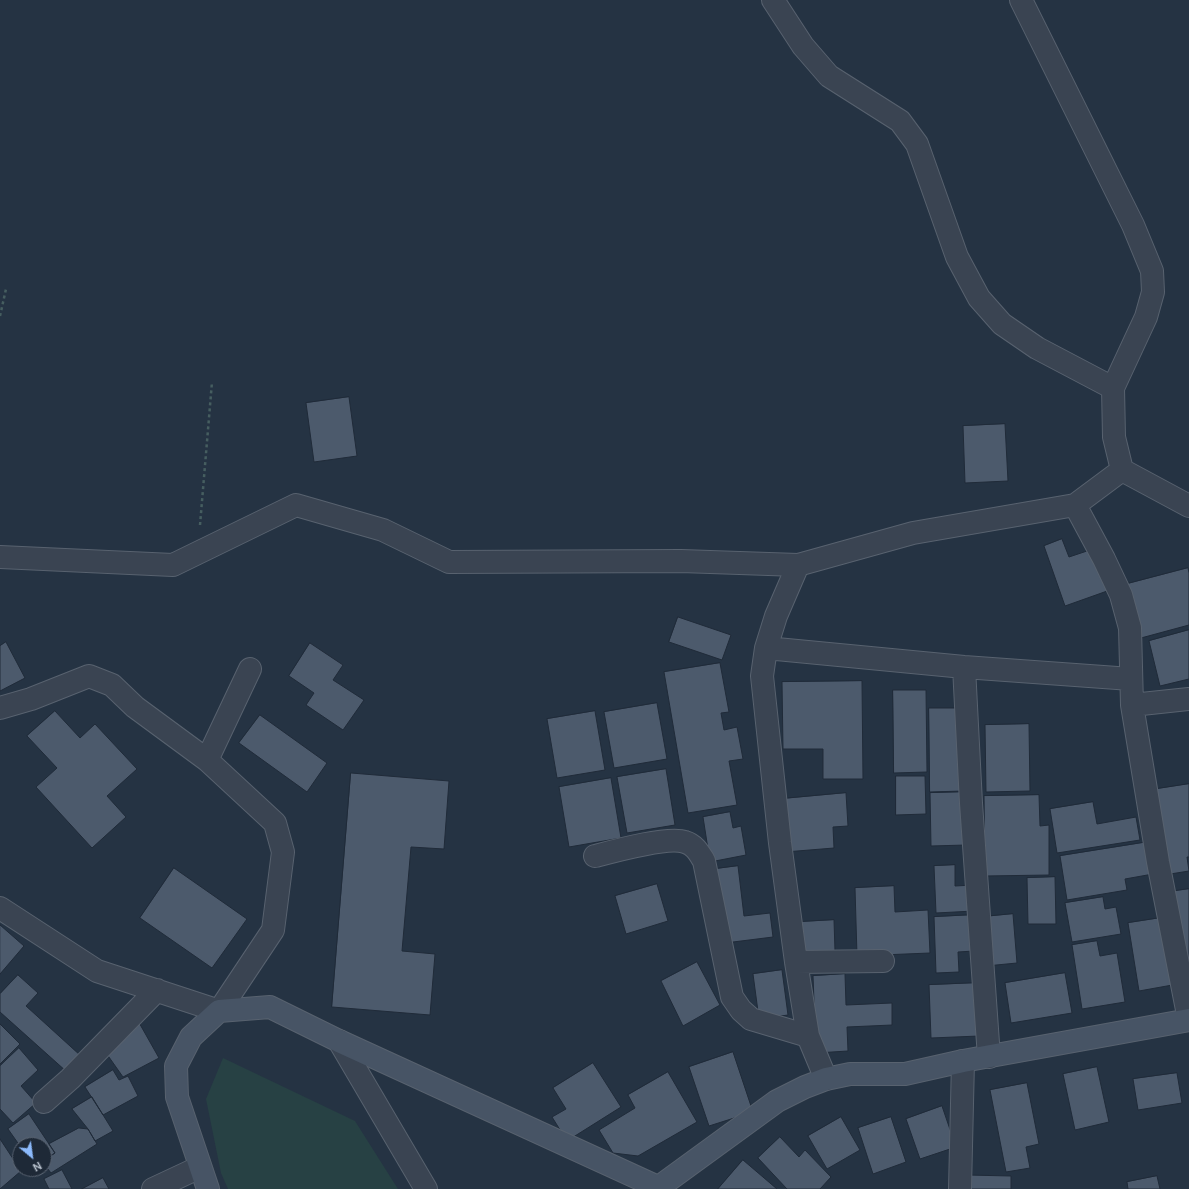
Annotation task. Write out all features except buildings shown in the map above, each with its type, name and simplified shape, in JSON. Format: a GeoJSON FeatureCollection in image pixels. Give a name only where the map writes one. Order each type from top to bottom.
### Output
{"type":"FeatureCollection","features":[{"type":"Feature","properties":{"kind":"street"},"geometry":{"type":"LineString","coordinates":[[773,0],[803,46],[829,76],[900,121],[917,144],[957,257],[979,298],[1002,324],[1037,348],[1113,388]]}},
{"type":"Feature","properties":{"kind":"street"},"geometry":{"type":"LineString","coordinates":[[1021,0],[1133,225],[1152,271],[1153,292],[1146,317],[1113,388],[1114,437],[1122,470],[1189,506]]}},
{"type":"Feature","properties":{"kind":"street"},"geometry":{"type":"LineString","coordinates":[[0,557],[173,565],[296,505],[384,530],[449,562],[681,561],[798,564],[913,533],[1075,504],[1122,470]]}},
{"type":"Feature","properties":{"kind":"street"},"geometry":{"type":"LineString","coordinates":[[0,908],[97,971],[218,1011],[270,1007],[339,1041],[661,1188],[777,1101],[805,1087],[826,1079],[850,1074],[905,1074],[963,1061],[1189,1020],[1158,862],[1132,705],[1130,628],[1121,595],[1075,504]]}},
{"type":"Feature","properties":{"kind":"street"},"geometry":{"type":"LineString","coordinates":[[798,564],[776,616],[766,648],[762,676],[780,843],[796,962],[808,1036],[826,1079]]}},
{"type":"Feature","properties":{"kind":"street"},"geometry":{"type":"LineString","coordinates":[[766,648],[964,667],[1131,679]]}},
{"type":"Feature","properties":{"kind":"street"},"geometry":{"type":"LineString","coordinates":[[964,667],[970,803],[989,1057]]}},
{"type":"Feature","properties":{"kind":"street"},"geometry":{"type":"LineString","coordinates":[[207,760],[250,669]]}},
{"type":"Feature","properties":{"kind":"street"},"geometry":{"type":"LineString","coordinates":[[0,708],[31,699],[89,676],[112,685],[134,707],[207,760],[275,823],[283,852],[273,930],[218,1011],[191,1037],[176,1066],[177,1097],[208,1189]]}},
{"type":"Feature","properties":{"kind":"street"},"geometry":{"type":"LineString","coordinates":[[1132,705],[1189,699]]}},
{"type":"Feature","properties":{"kind":"street"},"geometry":{"type":"LineString","coordinates":[[595,856],[668,840],[685,841],[696,848],[704,861],[732,997],[741,1010],[751,1019],[808,1036]]}},
{"type":"Feature","properties":{"kind":"street"},"geometry":{"type":"LineString","coordinates":[[796,962],[883,961]]}},
{"type":"Feature","properties":{"kind":"street"},"geometry":{"type":"LineString","coordinates":[[44,1102],[70,1079],[157,990]]}},
{"type":"Feature","properties":{"kind":"street"},"geometry":{"type":"LineString","coordinates":[[339,1041],[426,1189]]}},
{"type":"Feature","properties":{"kind":"street"},"geometry":{"type":"LineString","coordinates":[[960,1189],[963,1061]]}},
{"type":"Feature","properties":{"kind":"street"},"geometry":{"type":"LineString","coordinates":[[153,1189],[200,1167]]}},
{"type":"Feature","properties":{"kind":"path"},"geometry":{"type":"LineString","coordinates":[[0,316],[6,289]]}},
{"type":"Feature","properties":{"kind":"path"},"geometry":{"type":"LineString","coordinates":[[197,553],[212,382]]}},
{"type":"Feature","properties":{"kind":"green space"},"geometry":{"type":"Polygon","coordinates":[[[223,1058],[355,1121],[398,1189],[228,1189],[221,1173],[206,1099],[223,1058]]]}}]}
